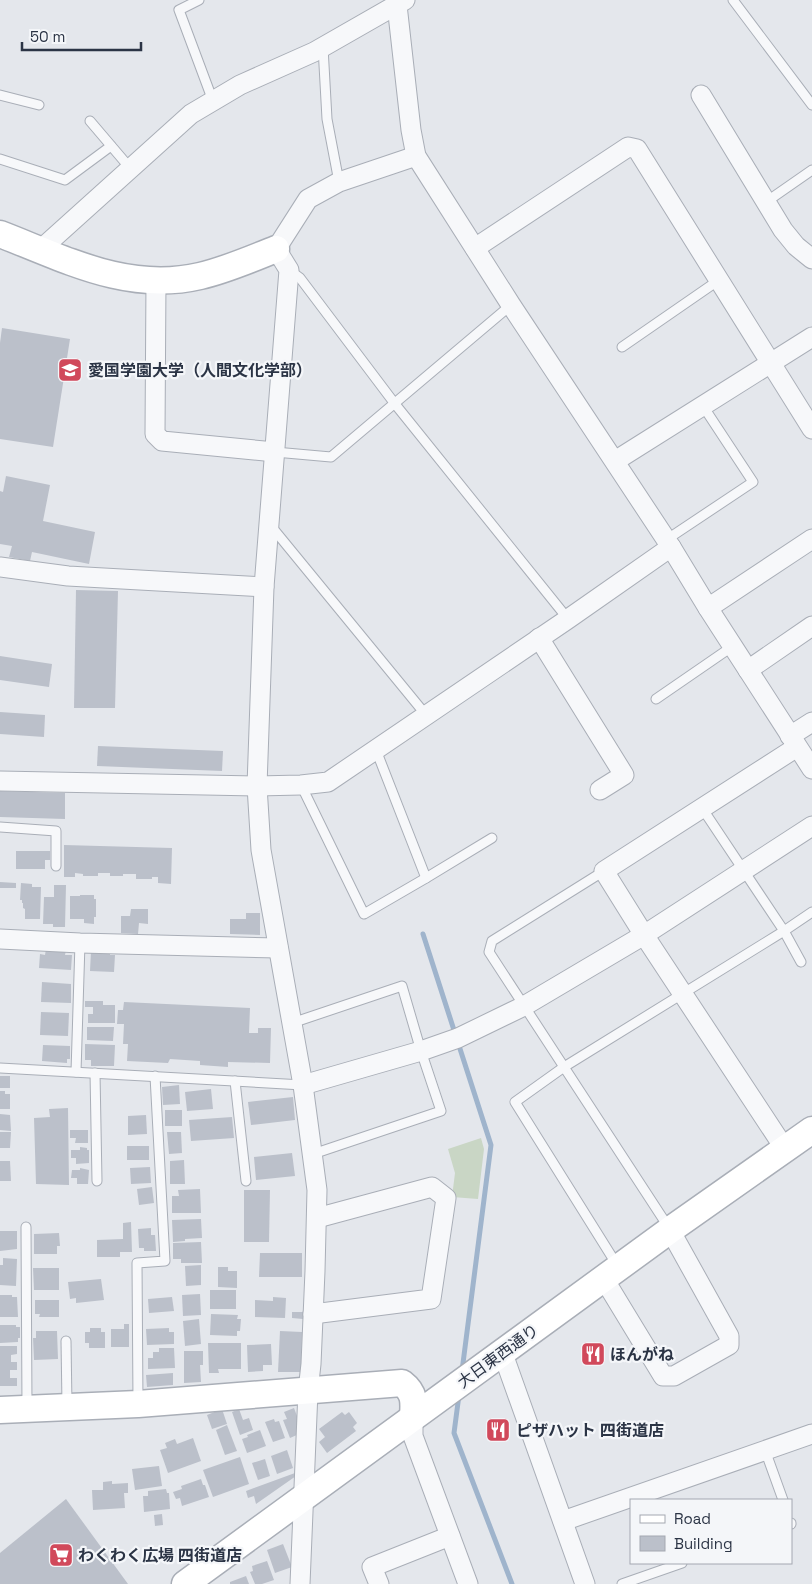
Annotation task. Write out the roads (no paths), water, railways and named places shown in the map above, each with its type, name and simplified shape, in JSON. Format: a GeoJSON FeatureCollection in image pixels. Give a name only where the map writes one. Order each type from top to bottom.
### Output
{"type":"FeatureCollection","features":[{"type":"Feature","properties":{"kind":"street"},"geometry":{"type":"LineString","coordinates":[[40,250],[191,114],[240,85],[323,47],[400,2],[411,130],[416,156],[511,305],[668,543],[812,769]]}},
{"type":"Feature","properties":{"kind":"street"},"geometry":{"type":"LineString","coordinates":[[702,95],[783,230],[796,246],[812,259]]}},
{"type":"Feature","properties":{"kind":"street"},"geometry":{"type":"LineString","coordinates":[[475,248],[628,147],[637,149],[812,429]]}},
{"type":"Feature","properties":{"kind":"street"},"geometry":{"type":"LineString","coordinates":[[297,1583],[311,1364],[317,1190],[303,1085],[261,850],[257,786],[264,587],[275,452],[282,260],[308,199],[339,182],[416,156]]}},
{"type":"Feature","properties":{"kind":"street"},"geometry":{"type":"LineString","coordinates":[[0,234],[107,274],[128,279],[179,279],[282,260]]}},
{"type":"Feature","properties":{"kind":"street"},"geometry":{"type":"LineString","coordinates":[[156,280],[155,434],[162,441],[275,452]]}},
{"type":"Feature","properties":{"kind":"street"},"geometry":{"type":"LineString","coordinates":[[615,461],[812,337]]}},
{"type":"Feature","properties":{"kind":"street"},"geometry":{"type":"LineString","coordinates":[[708,608],[812,539]]}},
{"type":"Feature","properties":{"kind":"street"},"geometry":{"type":"LineString","coordinates":[[0,781],[257,786],[328,782],[568,619],[668,543]]}},
{"type":"Feature","properties":{"kind":"street"},"geometry":{"type":"LineString","coordinates":[[0,567],[68,576],[264,587]]}},
{"type":"Feature","properties":{"kind":"street"},"geometry":{"type":"LineString","coordinates":[[748,670],[812,626]]}},
{"type":"Feature","properties":{"kind":"street"},"geometry":{"type":"LineString","coordinates":[[539,638],[624,775],[600,790]]}},
{"type":"Feature","properties":{"kind":"street"},"geometry":{"type":"LineString","coordinates":[[785,1149],[682,994],[604,871],[702,808],[793,741],[812,722]]}},
{"type":"Feature","properties":{"kind":"street"},"geometry":{"type":"LineString","coordinates":[[303,1085],[421,1051],[458,1038],[524,1006],[644,935],[744,872],[812,826]]}},
{"type":"Feature","properties":{"kind":"street"},"geometry":{"type":"LineString","coordinates":[[0,939],[278,948]]}},
{"type":"Feature","properties":{"kind":"street","name":"大日東西通り"},"geometry":{"type":"LineString","coordinates":[[185,1584],[413,1417],[503,1354],[670,1230],[812,1130]]}},
{"type":"Feature","properties":{"kind":"street"},"geometry":{"type":"LineString","coordinates":[[313,1314],[431,1299],[446,1198],[432,1187],[317,1218]]}},
{"type":"Feature","properties":{"kind":"street"},"geometry":{"type":"LineString","coordinates":[[612,1274],[664,1376],[674,1376],[729,1345],[729,1336],[670,1230]]}},
{"type":"Feature","properties":{"kind":"street"},"geometry":{"type":"LineString","coordinates":[[503,1354],[585,1584]]}},
{"type":"Feature","properties":{"kind":"street"},"geometry":{"type":"LineString","coordinates":[[0,1410],[138,1404],[402,1383],[410,1389],[414,1402],[413,1436],[468,1584]]}},
{"type":"Feature","properties":{"kind":"street"},"geometry":{"type":"LineString","coordinates":[[562,1521],[812,1434]]}},
{"type":"Feature","properties":{"kind":"street"},"geometry":{"type":"LineString","coordinates":[[379,1584],[372,1567],[450,1536]]}},
{"type":"Feature","properties":{"kind":"lane"},"geometry":{"type":"LineString","coordinates":[[199,0],[180,10],[213,101]]}},
{"type":"Feature","properties":{"kind":"lane"},"geometry":{"type":"LineString","coordinates":[[733,0],[812,105]]}},
{"type":"Feature","properties":{"kind":"lane"},"geometry":{"type":"LineString","coordinates":[[323,47],[327,119],[339,182]]}},
{"type":"Feature","properties":{"kind":"lane"},"geometry":{"type":"LineString","coordinates":[[0,95],[39,105]]}},
{"type":"Feature","properties":{"kind":"lane"},"geometry":{"type":"LineString","coordinates":[[90,121],[130,168]]}},
{"type":"Feature","properties":{"kind":"lane"},"geometry":{"type":"LineString","coordinates":[[0,159],[65,180],[111,146]]}},
{"type":"Feature","properties":{"kind":"lane"},"geometry":{"type":"LineString","coordinates":[[766,202],[812,170]]}},
{"type":"Feature","properties":{"kind":"lane"},"geometry":{"type":"LineString","coordinates":[[282,260],[300,278],[395,404],[568,619]]}},
{"type":"Feature","properties":{"kind":"lane"},"geometry":{"type":"LineString","coordinates":[[622,347],[719,280]]}},
{"type":"Feature","properties":{"kind":"lane"},"geometry":{"type":"LineString","coordinates":[[275,452],[330,457],[511,305]]}},
{"type":"Feature","properties":{"kind":"lane"},"geometry":{"type":"LineString","coordinates":[[668,543],[753,482],[703,406]]}},
{"type":"Feature","properties":{"kind":"lane"},"geometry":{"type":"LineString","coordinates":[[270,524],[426,715]]}},
{"type":"Feature","properties":{"kind":"lane"},"geometry":{"type":"LineString","coordinates":[[656,699],[733,646]]}},
{"type":"Feature","properties":{"kind":"lane"},"geometry":{"type":"LineString","coordinates":[[376,750],[426,878]]}},
{"type":"Feature","properties":{"kind":"lane"},"geometry":{"type":"LineString","coordinates":[[301,785],[364,914],[492,838]]}},
{"type":"Feature","properties":{"kind":"lane"},"geometry":{"type":"LineString","coordinates":[[702,808],[784,931],[801,962]]}},
{"type":"Feature","properties":{"kind":"lane"},"geometry":{"type":"LineString","coordinates":[[0,827],[56,831],[56,866]]}},
{"type":"Feature","properties":{"kind":"lane"},"geometry":{"type":"LineString","coordinates":[[604,871],[492,941],[489,952],[670,1230]]}},
{"type":"Feature","properties":{"kind":"lane"},"geometry":{"type":"LineString","coordinates":[[612,1274],[515,1102],[564,1067],[812,912]]}},
{"type":"Feature","properties":{"kind":"lane"},"geometry":{"type":"LineString","coordinates":[[76,1072],[80,943]]}},
{"type":"Feature","properties":{"kind":"lane"},"geometry":{"type":"LineString","coordinates":[[292,1023],[402,986],[441,1111],[313,1154]]}},
{"type":"Feature","properties":{"kind":"lane"},"geometry":{"type":"LineString","coordinates":[[0,1068],[303,1085]]}},
{"type":"Feature","properties":{"kind":"lane"},"geometry":{"type":"LineString","coordinates":[[95,1073],[97,1181]]}},
{"type":"Feature","properties":{"kind":"lane"},"geometry":{"type":"LineString","coordinates":[[138,1404],[137,1262],[165,1261],[155,1076]]}},
{"type":"Feature","properties":{"kind":"lane"},"geometry":{"type":"LineString","coordinates":[[235,1081],[246,1181]]}},
{"type":"Feature","properties":{"kind":"lane"},"geometry":{"type":"LineString","coordinates":[[26,1227],[27,1409]]}},
{"type":"Feature","properties":{"kind":"lane"},"geometry":{"type":"LineString","coordinates":[[66,1341],[67,1407]]}},
{"type":"Feature","properties":{"kind":"lane"},"geometry":{"type":"LineString","coordinates":[[765,1450],[783,1499]]}},
{"type":"Feature","properties":{"kind":"lane"},"geometry":{"type":"LineString","coordinates":[[622,1584],[679,1564]]}},
{"type":"Feature","properties":{"kind":"waterway"},"geometry":{"type":"LineString","coordinates":[[423,934],[491,1145],[462,1371]]}},
{"type":"Feature","properties":{"kind":"waterway"},"geometry":{"type":"LineString","coordinates":[[459,1395],[454,1433],[512,1584]]}},
{"type":"Feature","properties":{"kind":"place","name":"愛国学園大学（人間文化学部）"},"geometry":{"type":"Point","coordinates":[70,370]}},
{"type":"Feature","properties":{"kind":"place","name":"ほんがね"},"geometry":{"type":"Point","coordinates":[593,1354]}},
{"type":"Feature","properties":{"kind":"place","name":"ピザハット 四街道店"},"geometry":{"type":"Point","coordinates":[498,1430]}},
{"type":"Feature","properties":{"kind":"place","name":"わくわく広場 四街道店"},"geometry":{"type":"Point","coordinates":[61,1555]}}]}
